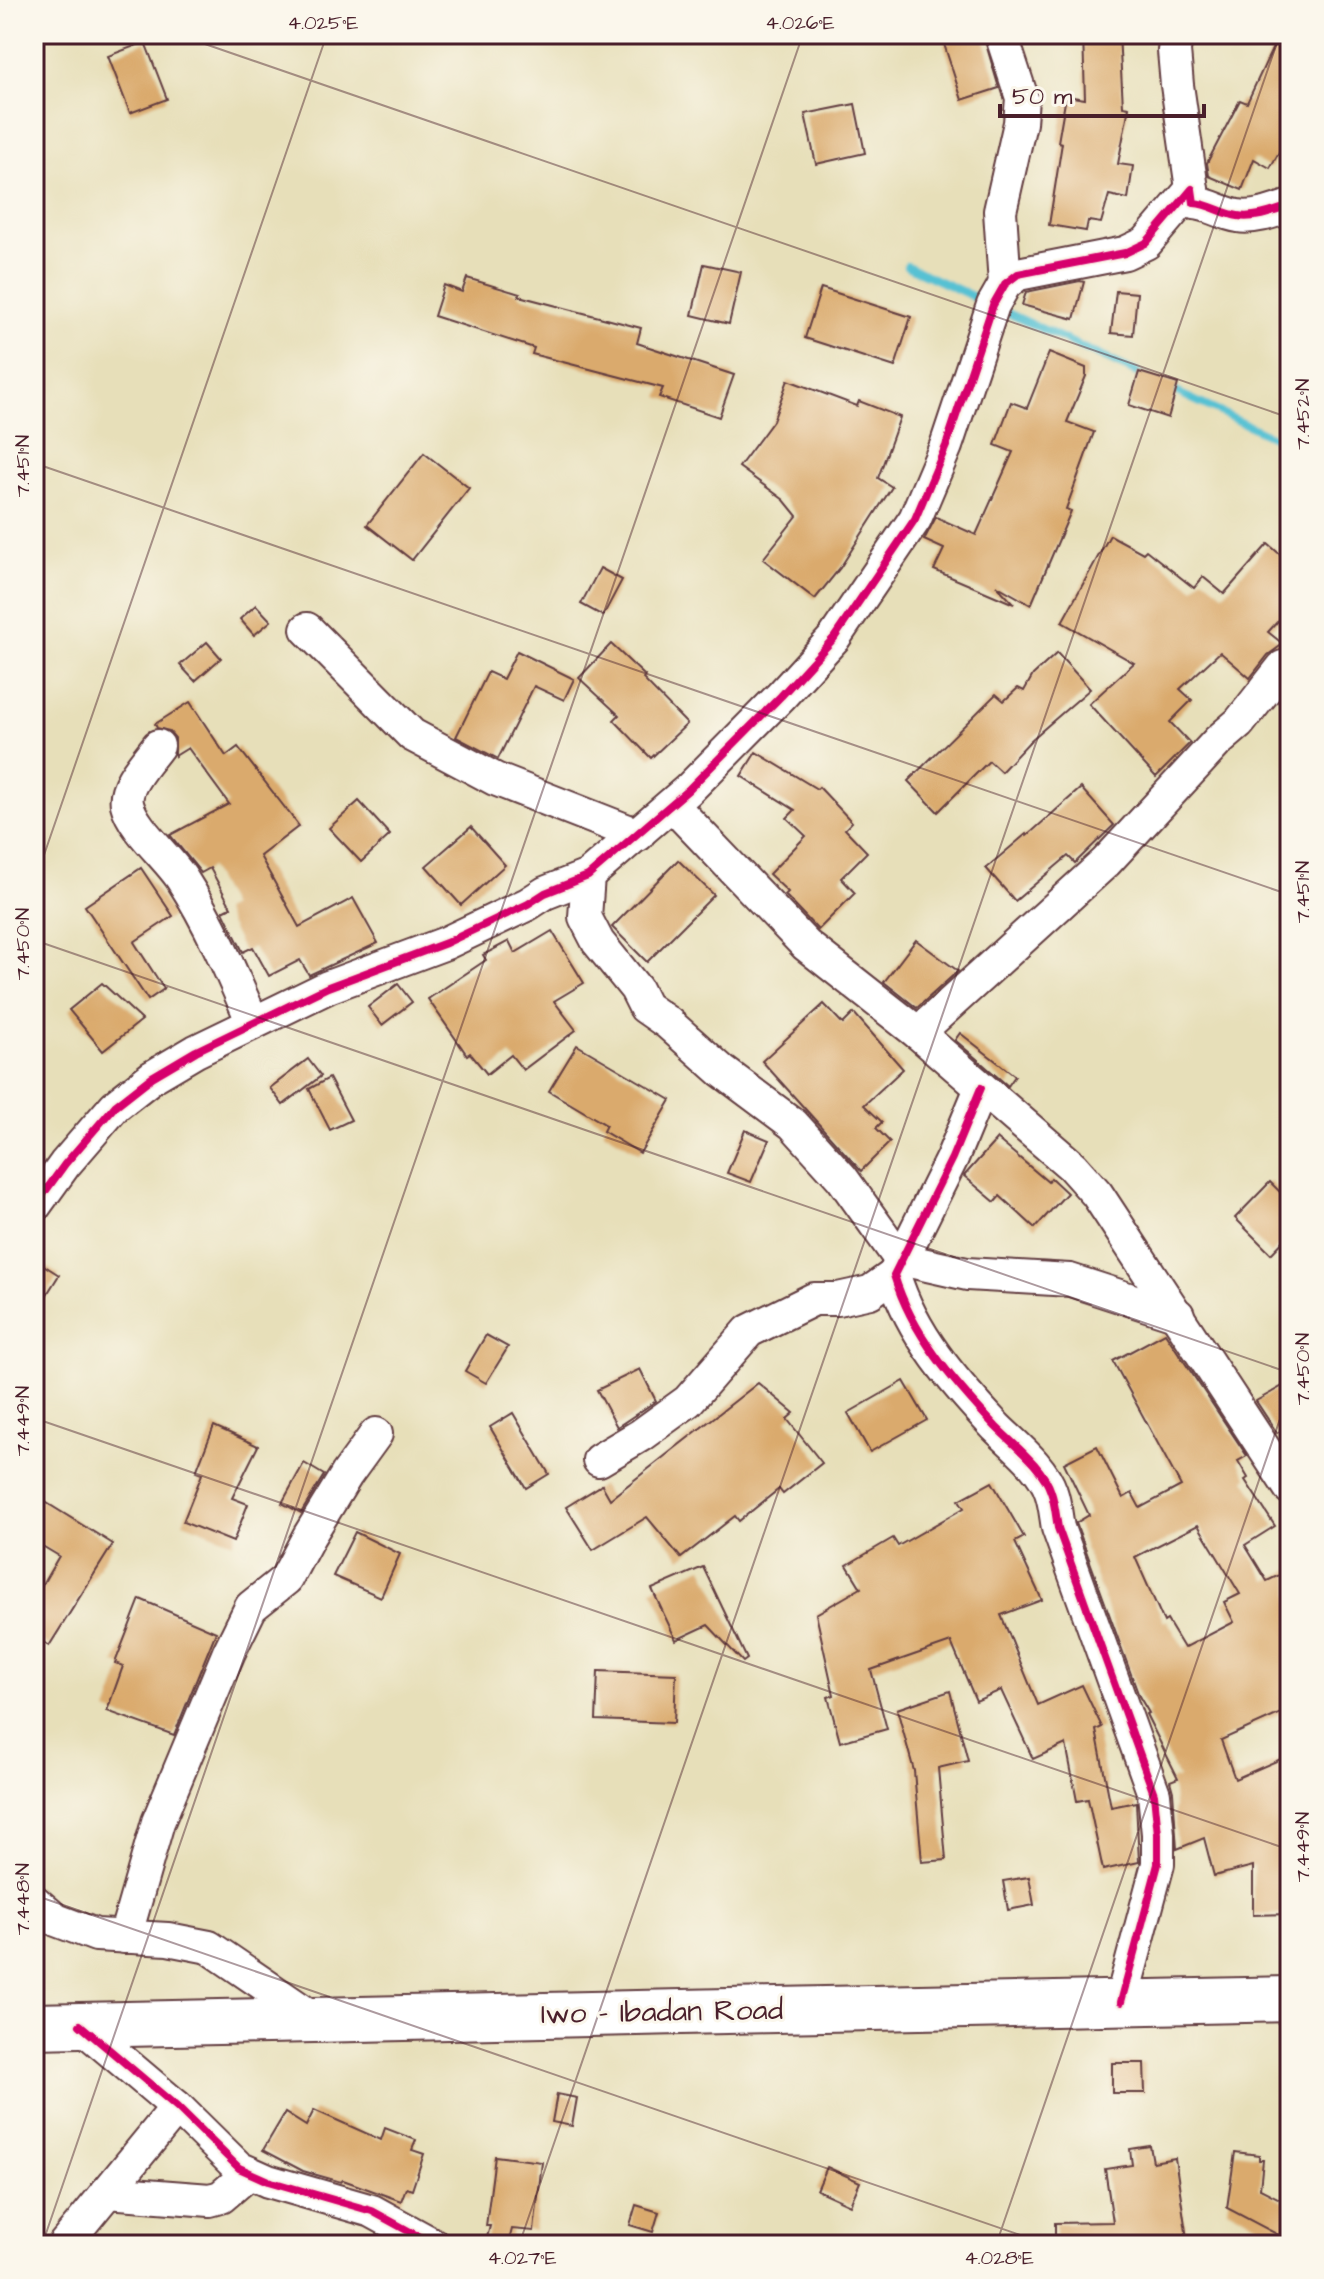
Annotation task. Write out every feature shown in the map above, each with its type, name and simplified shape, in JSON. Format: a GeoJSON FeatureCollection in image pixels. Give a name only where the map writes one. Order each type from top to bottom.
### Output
{"type":"FeatureCollection","features":[{"type":"Feature","properties":{"kind":"main road","name":"Iwo - Ibadan Road"},"geometry":{"type":"LineString","coordinates":[[34,2026],[1290,1999]]}},
{"type":"Feature","properties":{"kind":"street"},"geometry":{"type":"LineString","coordinates":[[1001,34],[1022,98],[1020,123],[1000,211],[1005,284]]}},
{"type":"Feature","properties":{"kind":"street"},"geometry":{"type":"LineString","coordinates":[[1176,34],[1177,85],[1194,203],[1240,217],[1266,214],[1290,206]]}},
{"type":"Feature","properties":{"kind":"street"},"geometry":{"type":"LineString","coordinates":[[34,1207],[65,1164],[115,1106],[163,1071],[196,1051],[328,987],[446,943],[545,893],[588,876],[663,814],[781,696],[834,638],[915,519],[946,446],[993,305],[1005,284],[1018,274],[1125,253],[1146,243],[1192,189]]}},
{"type":"Feature","properties":{"kind":"street"},"geometry":{"type":"LineString","coordinates":[[307,629],[412,735],[495,779],[663,814],[806,945],[918,1033],[1072,1166],[1097,1194],[1178,1315],[1280,1451],[1290,1488]]}},
{"type":"Feature","properties":{"kind":"street"},"geometry":{"type":"LineString","coordinates":[[918,1033],[1106,862],[1218,741],[1239,723],[1283,667]]}},
{"type":"Feature","properties":{"kind":"street"},"geometry":{"type":"LineString","coordinates":[[158,746],[127,790],[127,805],[182,878],[225,955],[253,1023]]}},
{"type":"Feature","properties":{"kind":"street"},"geometry":{"type":"LineString","coordinates":[[585,917],[588,876]]}},
{"type":"Feature","properties":{"kind":"street"},"geometry":{"type":"LineString","coordinates":[[545,893],[585,917],[598,942],[636,989],[645,1007],[722,1071],[793,1124],[842,1178],[897,1267],[898,1290],[938,1360],[956,1384],[1040,1472],[1051,1491],[1058,1528],[1154,1794],[1158,1864],[1121,2002]]}},
{"type":"Feature","properties":{"kind":"street"},"geometry":{"type":"LineString","coordinates":[[599,1460],[688,1401],[749,1331],[814,1299],[838,1299],[870,1292],[897,1267],[952,1158],[981,1088]]}},
{"type":"Feature","properties":{"kind":"street"},"geometry":{"type":"LineString","coordinates":[[897,1267],[1070,1280],[1178,1315]]}},
{"type":"Feature","properties":{"kind":"street"},"geometry":{"type":"LineString","coordinates":[[125,1937],[158,1822],[251,1607],[286,1579],[347,1474],[376,1434]]}},
{"type":"Feature","properties":{"kind":"street"},"geometry":{"type":"LineString","coordinates":[[41,1917],[96,1935],[168,1939],[209,1947],[316,2020]]}},
{"type":"Feature","properties":{"kind":"street"},"geometry":{"type":"LineString","coordinates":[[80,2025],[177,2107],[239,2168],[372,2211],[434,2245]]}},
{"type":"Feature","properties":{"kind":"street"},"geometry":{"type":"LineString","coordinates":[[64,2245],[177,2107]]}},
{"type":"Feature","properties":{"kind":"street"},"geometry":{"type":"LineString","coordinates":[[107,2192],[210,2200],[221,2197],[249,2173]]}},
{"type":"Feature","properties":{"kind":"building"},"geometry":{"type":"Polygon","coordinates":[[[983,34],[999,88],[962,100],[944,44],[983,34]]]}},
{"type":"Feature","properties":{"kind":"building"},"geometry":{"type":"Polygon","coordinates":[[[1083,34],[1119,34],[1123,106],[1129,107],[1118,164],[1133,166],[1128,199],[1109,195],[1101,223],[1088,221],[1086,231],[1049,225],[1066,96],[1085,99],[1083,34]]]}},
{"type":"Feature","properties":{"kind":"building"},"geometry":{"type":"Polygon","coordinates":[[[1279,34],[1290,34],[1290,133],[1270,168],[1254,159],[1242,190],[1209,176],[1207,163],[1240,100],[1247,103],[1279,34]]]}},
{"type":"Feature","properties":{"kind":"building"},"geometry":{"type":"Polygon","coordinates":[[[145,42],[167,99],[130,113],[108,56],[145,42]]]}},
{"type":"Feature","properties":{"kind":"building"},"geometry":{"type":"Polygon","coordinates":[[[855,104],[865,153],[816,164],[805,114],[855,104]]]}},
{"type":"Feature","properties":{"kind":"building"},"geometry":{"type":"Polygon","coordinates":[[[704,264],[741,272],[729,324],[692,315],[704,264]]]}},
{"type":"Feature","properties":{"kind":"building"},"geometry":{"type":"Polygon","coordinates":[[[467,278],[519,296],[641,328],[637,343],[734,375],[719,417],[659,397],[663,388],[532,354],[534,348],[434,316],[444,285],[462,292],[467,278]]]}},
{"type":"Feature","properties":{"kind":"building"},"geometry":{"type":"Polygon","coordinates":[[[1084,282],[1074,319],[1022,305],[1026,292],[1084,282]]]}},
{"type":"Feature","properties":{"kind":"building"},"geometry":{"type":"Polygon","coordinates":[[[821,288],[911,317],[895,367],[805,338],[821,288]]]}},
{"type":"Feature","properties":{"kind":"building"},"geometry":{"type":"Polygon","coordinates":[[[1116,291],[1137,293],[1133,335],[1111,333],[1116,291]]]}},
{"type":"Feature","properties":{"kind":"building"},"geometry":{"type":"Polygon","coordinates":[[[1049,353],[1086,368],[1086,376],[1067,422],[1094,432],[1066,509],[1071,511],[1031,605],[996,585],[1014,604],[934,570],[944,549],[924,540],[936,517],[976,535],[1013,452],[995,445],[1011,402],[1027,408],[1049,353]]]}},
{"type":"Feature","properties":{"kind":"building"},"geometry":{"type":"Polygon","coordinates":[[[1139,372],[1178,384],[1168,418],[1129,405],[1139,372]]]}},
{"type":"Feature","properties":{"kind":"building"},"geometry":{"type":"Polygon","coordinates":[[[788,380],[857,406],[859,401],[900,417],[878,478],[892,487],[840,568],[815,599],[763,559],[797,516],[784,500],[739,467],[773,421],[788,380]]]}},
{"type":"Feature","properties":{"kind":"building"},"geometry":{"type":"Polygon","coordinates":[[[424,453],[469,488],[412,560],[367,525],[424,453]]]}},
{"type":"Feature","properties":{"kind":"building"},"geometry":{"type":"Polygon","coordinates":[[[1110,535],[1143,553],[1146,550],[1194,588],[1203,577],[1224,594],[1268,544],[1290,563],[1290,608],[1268,632],[1283,644],[1268,655],[1250,678],[1220,652],[1180,689],[1192,700],[1170,722],[1190,743],[1156,777],[1089,704],[1134,663],[1062,622],[1110,535]]]}},
{"type":"Feature","properties":{"kind":"building"},"geometry":{"type":"Polygon","coordinates":[[[600,568],[622,580],[603,616],[581,604],[600,568]]]}},
{"type":"Feature","properties":{"kind":"building"},"geometry":{"type":"Polygon","coordinates":[[[256,605],[271,621],[254,635],[240,619],[256,605]]]}},
{"type":"Feature","properties":{"kind":"building"},"geometry":{"type":"Polygon","coordinates":[[[207,642],[221,658],[195,681],[180,665],[207,642]]]}},
{"type":"Feature","properties":{"kind":"building"},"geometry":{"type":"Polygon","coordinates":[[[611,644],[645,676],[643,679],[687,724],[651,758],[614,720],[619,715],[579,678],[611,644]]]}},
{"type":"Feature","properties":{"kind":"building"},"geometry":{"type":"Polygon","coordinates":[[[517,651],[574,679],[564,700],[534,686],[498,759],[456,737],[488,672],[503,679],[517,651]]]}},
{"type":"Feature","properties":{"kind":"building"},"geometry":{"type":"Polygon","coordinates":[[[1057,653],[1090,689],[1031,740],[1001,772],[989,761],[938,812],[908,781],[996,694],[1004,701],[1018,688],[1024,691],[1033,675],[1057,653]]]}},
{"type":"Feature","properties":{"kind":"building"},"geometry":{"type":"Polygon","coordinates":[[[190,702],[226,756],[238,747],[299,826],[260,856],[299,927],[353,898],[378,943],[309,975],[300,960],[269,976],[253,947],[243,952],[223,911],[231,907],[210,868],[201,873],[170,835],[229,804],[188,748],[175,756],[175,738],[155,724],[190,702]]]}},
{"type":"Feature","properties":{"kind":"building"},"geometry":{"type":"Polygon","coordinates":[[[756,752],[817,789],[819,787],[852,822],[845,829],[867,852],[841,878],[855,893],[818,930],[785,895],[788,892],[769,874],[806,836],[787,818],[795,810],[741,776],[756,752]]]}},
{"type":"Feature","properties":{"kind":"building"},"geometry":{"type":"Polygon","coordinates":[[[1081,788],[1114,825],[1075,863],[1068,856],[1015,901],[986,868],[1081,788]]]}},
{"type":"Feature","properties":{"kind":"building"},"geometry":{"type":"Polygon","coordinates":[[[359,801],[390,835],[361,862],[329,828],[359,801]]]}},
{"type":"Feature","properties":{"kind":"building"},"geometry":{"type":"Polygon","coordinates":[[[471,827],[505,865],[461,905],[426,866],[471,827]]]}},
{"type":"Feature","properties":{"kind":"building"},"geometry":{"type":"Polygon","coordinates":[[[678,860],[714,895],[647,962],[612,927],[678,860]]]}},
{"type":"Feature","properties":{"kind":"building"},"geometry":{"type":"Polygon","coordinates":[[[141,868],[173,916],[134,942],[164,989],[148,1000],[85,906],[141,868]]]}},
{"type":"Feature","properties":{"kind":"building"},"geometry":{"type":"Polygon","coordinates":[[[552,931],[584,983],[554,1001],[576,1030],[523,1070],[511,1055],[487,1074],[470,1053],[467,1055],[428,999],[486,960],[483,955],[509,941],[515,953],[552,931]]]}},
{"type":"Feature","properties":{"kind":"building"},"geometry":{"type":"Polygon","coordinates":[[[916,940],[958,971],[917,1008],[884,982],[916,940]]]}},
{"type":"Feature","properties":{"kind":"building"},"geometry":{"type":"Polygon","coordinates":[[[102,983],[142,1020],[103,1051],[69,1010],[102,983]]]}},
{"type":"Feature","properties":{"kind":"building"},"geometry":{"type":"Polygon","coordinates":[[[398,984],[412,1002],[382,1025],[368,1007],[398,984]]]}},
{"type":"Feature","properties":{"kind":"building"},"geometry":{"type":"Polygon","coordinates":[[[824,1004],[843,1024],[854,1013],[903,1069],[864,1105],[882,1122],[876,1128],[890,1142],[861,1171],[762,1061],[824,1004]]]}},
{"type":"Feature","properties":{"kind":"building"},"geometry":{"type":"Polygon","coordinates":[[[960,1033],[1015,1076],[1008,1086],[955,1040],[960,1033]]]}},
{"type":"Feature","properties":{"kind":"building"},"geometry":{"type":"Polygon","coordinates":[[[577,1045],[671,1100],[640,1153],[603,1131],[606,1125],[549,1091],[577,1045]]]}},
{"type":"Feature","properties":{"kind":"building"},"geometry":{"type":"Polygon","coordinates":[[[308,1059],[321,1076],[283,1105],[270,1088],[308,1059]]]}},
{"type":"Feature","properties":{"kind":"building"},"geometry":{"type":"Polygon","coordinates":[[[329,1078],[351,1120],[330,1130],[309,1089],[329,1078]]]}},
{"type":"Feature","properties":{"kind":"building"},"geometry":{"type":"Polygon","coordinates":[[[745,1130],[769,1140],[751,1182],[727,1173],[745,1130]]]}},
{"type":"Feature","properties":{"kind":"building"},"geometry":{"type":"Polygon","coordinates":[[[997,1139],[1048,1182],[1051,1178],[1067,1193],[1035,1228],[1000,1196],[995,1202],[964,1176],[997,1139]]]}},
{"type":"Feature","properties":{"kind":"building"},"geometry":{"type":"Polygon","coordinates":[[[1270,1182],[1290,1202],[1290,1234],[1271,1254],[1235,1218],[1270,1182]]]}},
{"type":"Feature","properties":{"kind":"building"},"geometry":{"type":"Polygon","coordinates":[[[34,1259],[59,1275],[34,1315],[34,1259]]]}},
{"type":"Feature","properties":{"kind":"building"},"geometry":{"type":"Polygon","coordinates":[[[1165,1333],[1247,1456],[1238,1461],[1248,1478],[1245,1480],[1275,1526],[1245,1545],[1267,1581],[1290,1570],[1290,1709],[1221,1740],[1235,1779],[1290,1755],[1290,1914],[1253,1915],[1253,1866],[1214,1876],[1204,1838],[1177,1849],[1170,1781],[1178,1778],[1146,1714],[1149,1713],[1139,1696],[1076,1523],[1089,1515],[1064,1463],[1097,1446],[1123,1498],[1132,1493],[1140,1508],[1181,1486],[1113,1361],[1165,1333]],[[1198,1525],[1135,1557],[1164,1622],[1167,1620],[1184,1648],[1234,1622],[1224,1602],[1240,1594],[1198,1525]]]}},
{"type":"Feature","properties":{"kind":"building"},"geometry":{"type":"Polygon","coordinates":[[[486,1335],[508,1347],[486,1383],[465,1371],[486,1335]]]}},
{"type":"Feature","properties":{"kind":"building"},"geometry":{"type":"Polygon","coordinates":[[[640,1369],[656,1401],[617,1427],[597,1390],[640,1369]]]}},
{"type":"Feature","properties":{"kind":"building"},"geometry":{"type":"Polygon","coordinates":[[[904,1381],[927,1420],[870,1452],[848,1413],[904,1381]]]}},
{"type":"Feature","properties":{"kind":"building"},"geometry":{"type":"Polygon","coordinates":[[[1290,1382],[1290,1426],[1277,1433],[1256,1401],[1290,1382]]]}},
{"type":"Feature","properties":{"kind":"building"},"geometry":{"type":"Polygon","coordinates":[[[758,1383],[794,1413],[787,1419],[822,1463],[783,1494],[779,1489],[739,1521],[735,1516],[681,1558],[647,1517],[593,1550],[566,1507],[602,1485],[610,1499],[758,1383]]]}},
{"type":"Feature","properties":{"kind":"building"},"geometry":{"type":"Polygon","coordinates":[[[513,1413],[549,1474],[526,1488],[490,1427],[513,1413]]]}},
{"type":"Feature","properties":{"kind":"building"},"geometry":{"type":"Polygon","coordinates":[[[214,1426],[258,1446],[232,1498],[248,1504],[233,1542],[183,1522],[202,1474],[196,1472],[214,1426]]]}},
{"type":"Feature","properties":{"kind":"building"},"geometry":{"type":"Polygon","coordinates":[[[304,1463],[324,1475],[301,1513],[282,1503],[304,1463]]]}},
{"type":"Feature","properties":{"kind":"building"},"geometry":{"type":"Polygon","coordinates":[[[992,1482],[1024,1537],[1015,1542],[1042,1600],[1001,1615],[1038,1705],[1082,1685],[1102,1727],[1096,1730],[1111,1807],[1136,1802],[1139,1862],[1103,1870],[1088,1799],[1077,1801],[1066,1744],[1033,1759],[1001,1690],[976,1701],[951,1642],[871,1670],[887,1729],[840,1742],[828,1697],[834,1695],[816,1614],[861,1588],[847,1565],[893,1538],[898,1546],[964,1508],[959,1500],[992,1482]]]}},
{"type":"Feature","properties":{"kind":"building"},"geometry":{"type":"Polygon","coordinates":[[[34,1495],[113,1544],[49,1646],[34,1636],[34,1599],[59,1556],[34,1541],[34,1495]]]}},
{"type":"Feature","properties":{"kind":"building"},"geometry":{"type":"Polygon","coordinates":[[[355,1532],[400,1554],[381,1597],[333,1576],[355,1532]]]}},
{"type":"Feature","properties":{"kind":"building"},"geometry":{"type":"Polygon","coordinates":[[[703,1567],[747,1659],[743,1662],[708,1625],[676,1640],[652,1589],[703,1567]]]}},
{"type":"Feature","properties":{"kind":"building"},"geometry":{"type":"Polygon","coordinates":[[[140,1599],[216,1632],[174,1735],[107,1711],[123,1666],[115,1663],[140,1599]]]}},
{"type":"Feature","properties":{"kind":"building"},"geometry":{"type":"Polygon","coordinates":[[[598,1671],[676,1674],[674,1723],[596,1720],[598,1671]]]}},
{"type":"Feature","properties":{"kind":"building"},"geometry":{"type":"Polygon","coordinates":[[[950,1691],[968,1761],[938,1768],[946,1860],[922,1862],[914,1771],[897,1709],[950,1691]]]}},
{"type":"Feature","properties":{"kind":"building"},"geometry":{"type":"Polygon","coordinates":[[[1029,1877],[1034,1905],[1008,1910],[1003,1881],[1029,1877]]]}},
{"type":"Feature","properties":{"kind":"building"},"geometry":{"type":"Polygon","coordinates":[[[1112,2063],[1144,2063],[1145,2093],[1112,2093],[1112,2063]]]}},
{"type":"Feature","properties":{"kind":"building"},"geometry":{"type":"Polygon","coordinates":[[[557,2094],[577,2098],[572,2126],[552,2122],[557,2094]]]}},
{"type":"Feature","properties":{"kind":"building"},"geometry":{"type":"Polygon","coordinates":[[[314,2110],[381,2140],[385,2128],[416,2140],[412,2150],[424,2154],[412,2190],[406,2188],[401,2201],[343,2180],[303,2171],[263,2150],[285,2113],[306,2126],[314,2110]]]}},
{"type":"Feature","properties":{"kind":"building"},"geometry":{"type":"Polygon","coordinates":[[[1150,2146],[1153,2162],[1175,2158],[1188,2245],[1055,2245],[1055,2223],[1113,2222],[1105,2169],[1132,2165],[1130,2149],[1150,2146]]]}},
{"type":"Feature","properties":{"kind":"building"},"geometry":{"type":"Polygon","coordinates":[[[1235,2152],[1259,2155],[1259,2160],[1263,2160],[1260,2189],[1290,2204],[1290,2241],[1227,2208],[1235,2152]]]}},
{"type":"Feature","properties":{"kind":"building"},"geometry":{"type":"Polygon","coordinates":[[[495,2156],[542,2162],[534,2231],[512,2229],[508,2245],[485,2245],[490,2226],[486,2226],[495,2156]]]}},
{"type":"Feature","properties":{"kind":"building"},"geometry":{"type":"Polygon","coordinates":[[[827,2167],[860,2182],[850,2205],[817,2190],[827,2167]]]}},
{"type":"Feature","properties":{"kind":"building"},"geometry":{"type":"Polygon","coordinates":[[[636,2205],[659,2212],[653,2232],[630,2225],[636,2205]]]}},
{"type":"Feature","properties":{"kind":"waterway"},"geometry":{"type":"LineString","coordinates":[[907,266],[985,302]]}},
{"type":"Feature","properties":{"kind":"waterway"},"geometry":{"type":"LineString","coordinates":[[997,308],[1148,378]]}},
{"type":"Feature","properties":{"kind":"waterway"},"geometry":{"type":"LineString","coordinates":[[1168,388],[1290,445]]}},
{"type":"Feature","properties":{"kind":"cycle path"},"geometry":{"type":"LineString","coordinates":[[34,1207],[65,1164],[115,1106],[152,1077],[196,1051],[328,987],[446,943],[545,893],[588,876],[688,790],[834,638],[915,519],[946,446],[993,305],[1005,284],[1018,274],[1125,253],[1146,243],[1192,189],[1194,203],[1238,216],[1258,215],[1290,206]]}},
{"type":"Feature","properties":{"kind":"cycle path"},"geometry":{"type":"LineString","coordinates":[[981,1088],[952,1158],[894,1275],[912,1318],[936,1357],[980,1410],[1035,1465],[1047,1483],[1054,1501],[1058,1528],[1154,1794],[1158,1864],[1121,2002]]}},
{"type":"Feature","properties":{"kind":"cycle path"},"geometry":{"type":"LineString","coordinates":[[80,2025],[177,2107],[239,2168],[268,2181],[372,2211],[434,2245]]}}]}
